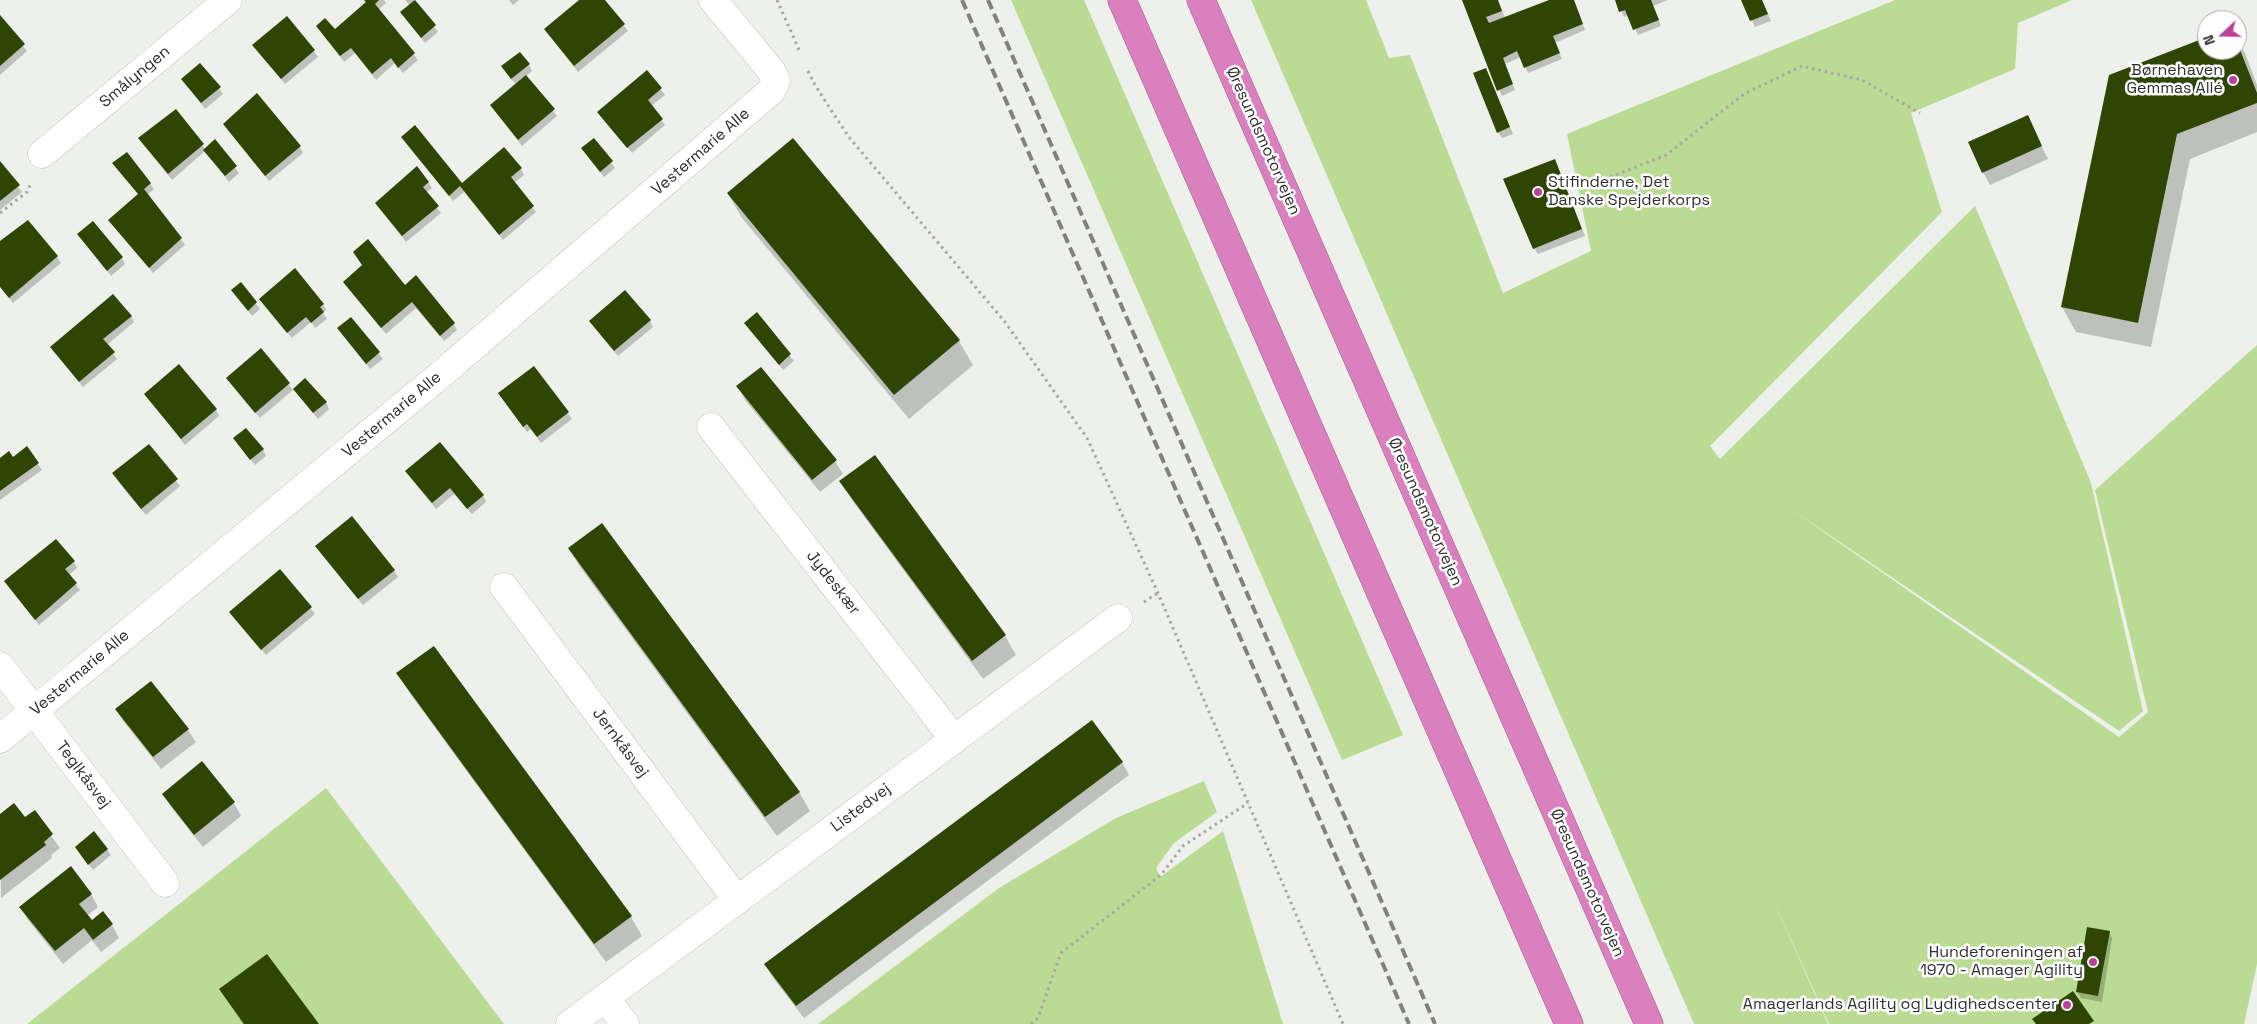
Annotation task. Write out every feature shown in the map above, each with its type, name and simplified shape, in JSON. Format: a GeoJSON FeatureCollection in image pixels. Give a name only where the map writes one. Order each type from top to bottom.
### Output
{"type":"FeatureCollection","features":[{"type":"Feature","properties":{"kind":"highway"},"geometry":{"type":"LineString","coordinates":[[1122,0],[1569,1024]]}},
{"type":"Feature","properties":{"kind":"highway","name":"Øresundsmotorvejen"},"geometry":{"type":"LineString","coordinates":[[1201,0],[1649,1024]]}},
{"type":"Feature","properties":{"kind":"street","name":"Smålyngen"},"geometry":{"type":"LineString","coordinates":[[42,154],[228,0]]}},
{"type":"Feature","properties":{"kind":"street","name":"Vestermarie Alle"},"geometry":{"type":"LineString","coordinates":[[0,739],[439,376],[771,92],[776,81],[772,72],[713,0]]}},
{"type":"Feature","properties":{"kind":"street","name":"Jydeskær"},"geometry":{"type":"LineString","coordinates":[[711,427],[954,739]]}},
{"type":"Feature","properties":{"kind":"street","name":"Jernkåsvej"},"geometry":{"type":"LineString","coordinates":[[504,587],[737,900]]}},
{"type":"Feature","properties":{"kind":"street","name":"Listedvej"},"geometry":{"type":"LineString","coordinates":[[570,1024],[1118,618]]}},
{"type":"Feature","properties":{"kind":"street","name":"Teglkåsvej"},"geometry":{"type":"LineString","coordinates":[[0,666],[165,883]]}},
{"type":"Feature","properties":{"kind":"street"},"geometry":{"type":"LineString","coordinates":[[605,998],[625,1024]]}},
{"type":"Feature","properties":{"kind":"path"},"geometry":{"type":"LineString","coordinates":[[777,0],[803,60]]}},
{"type":"Feature","properties":{"kind":"path"},"geometry":{"type":"LineString","coordinates":[[1598,182],[1666,156],[1744,94],[1802,66],[1862,80],[1920,113]]}},
{"type":"Feature","properties":{"kind":"path"},"geometry":{"type":"LineString","coordinates":[[807,68],[815,85],[848,136],[1005,322],[1087,438],[1158,593],[1343,1024]]}},
{"type":"Feature","properties":{"kind":"path"},"geometry":{"type":"LineString","coordinates":[[0,213],[27,192],[42,154]]}},
{"type":"Feature","properties":{"kind":"path"},"geometry":{"type":"LineString","coordinates":[[1031,1024],[1038,1018],[1061,953],[1161,875],[1183,846],[1248,803]]}},
{"type":"Feature","properties":{"kind":"green space"},"geometry":{"type":"Polygon","coordinates":[[[1011,0],[1084,0],[1403,735],[1342,760],[1011,0]]]}},
{"type":"Feature","properties":{"kind":"green space"},"geometry":{"type":"Polygon","coordinates":[[[1251,0],[1366,0],[1389,58],[1410,55],[1503,293],[1591,251],[1567,134],[1895,0],[2072,0],[2018,23],[2015,69],[1911,113],[1942,212],[1710,446],[1720,459],[1975,206],[2091,483],[2143,711],[2119,731],[1785,505],[2119,737],[2148,712],[2095,490],[2257,345],[2257,964],[2244,1024],[1829,1024],[1762,875],[1828,1024],[1694,1024],[1251,0]]]}},
{"type":"Feature","properties":{"kind":"green space"},"geometry":{"type":"Polygon","coordinates":[[[1204,781],[1217,812],[1174,843],[1156,868],[1160,877],[1223,831],[1283,1024],[818,1024],[999,888],[1116,818],[1204,781]]]}},
{"type":"Feature","properties":{"kind":"green space"},"geometry":{"type":"Polygon","coordinates":[[[326,788],[504,1024],[27,1024],[326,788]]]}},
{"type":"Feature","properties":{"kind":"building"},"geometry":{"type":"Polygon","coordinates":[[[364,0],[379,0],[375,4],[415,53],[398,68],[391,58],[372,74],[351,48],[340,56],[316,26],[325,18],[335,29],[366,2],[364,0]]]}},
{"type":"Feature","properties":{"kind":"building"},"geometry":{"type":"Polygon","coordinates":[[[415,0],[436,25],[421,38],[400,12],[415,0]]]}},
{"type":"Feature","properties":{"kind":"building"},"geometry":{"type":"Polygon","coordinates":[[[579,0],[605,0],[625,24],[574,66],[544,29],[579,0]]]}},
{"type":"Feature","properties":{"kind":"building"},"geometry":{"type":"Polygon","coordinates":[[[1462,0],[1498,0],[1502,11],[1486,17],[1489,23],[1549,0],[1574,0],[1583,24],[1553,36],[1560,53],[1524,68],[1517,51],[1503,58],[1513,84],[1497,91],[1462,0]]]}},
{"type":"Feature","properties":{"kind":"building"},"geometry":{"type":"Polygon","coordinates":[[[1615,0],[1651,0],[1659,20],[1633,30],[1625,10],[1619,12],[1615,0]]]}},
{"type":"Feature","properties":{"kind":"building"},"geometry":{"type":"Polygon","coordinates":[[[1741,0],[1762,0],[1768,14],[1750,21],[1741,0]]]}},
{"type":"Feature","properties":{"kind":"building"},"geometry":{"type":"Polygon","coordinates":[[[0,15],[25,44],[0,66],[0,15]]]}},
{"type":"Feature","properties":{"kind":"building"},"geometry":{"type":"Polygon","coordinates":[[[287,16],[315,50],[281,79],[252,45],[287,16]]]}},
{"type":"Feature","properties":{"kind":"building"},"geometry":{"type":"Polygon","coordinates":[[[2197,41],[2197,60],[2244,60],[2257,93],[2257,103],[2177,134],[2138,323],[2061,307],[2109,75],[2197,41]]]}},
{"type":"Feature","properties":{"kind":"building"},"geometry":{"type":"Polygon","coordinates":[[[520,52],[530,64],[511,79],[501,66],[520,52]]]}},
{"type":"Feature","properties":{"kind":"building"},"geometry":{"type":"Polygon","coordinates":[[[200,63],[221,87],[201,103],[181,79],[200,63]]]}},
{"type":"Feature","properties":{"kind":"building"},"geometry":{"type":"Polygon","coordinates":[[[1486,68],[1510,127],[1497,133],[1473,73],[1486,68]]]}},
{"type":"Feature","properties":{"kind":"building"},"geometry":{"type":"Polygon","coordinates":[[[647,70],[662,88],[648,100],[663,119],[627,148],[597,112],[647,70]]]}},
{"type":"Feature","properties":{"kind":"building"},"geometry":{"type":"Polygon","coordinates":[[[526,75],[555,109],[518,140],[490,105],[526,75]]]}},
{"type":"Feature","properties":{"kind":"building"},"geometry":{"type":"Polygon","coordinates":[[[257,93],[301,146],[265,176],[223,124],[257,93]]]}},
{"type":"Feature","properties":{"kind":"building"},"geometry":{"type":"Polygon","coordinates":[[[176,109],[204,144],[168,174],[138,138],[176,109]]]}},
{"type":"Feature","properties":{"kind":"building"},"geometry":{"type":"Polygon","coordinates":[[[2028,115],[2042,146],[1982,173],[1968,142],[2028,115]]]}},
{"type":"Feature","properties":{"kind":"building"},"geometry":{"type":"Polygon","coordinates":[[[415,125],[462,183],[504,147],[522,168],[511,177],[534,206],[499,235],[460,186],[449,196],[401,137],[415,125]]]}},
{"type":"Feature","properties":{"kind":"building"},"geometry":{"type":"Polygon","coordinates":[[[594,138],[613,161],[600,172],[581,148],[594,138]]]}},
{"type":"Feature","properties":{"kind":"building"},"geometry":{"type":"Polygon","coordinates":[[[793,138],[960,340],[894,395],[727,193],[793,138]]]}},
{"type":"Feature","properties":{"kind":"building"},"geometry":{"type":"Polygon","coordinates":[[[215,139],[237,166],[225,176],[203,150],[215,139]]]}},
{"type":"Feature","properties":{"kind":"building"},"geometry":{"type":"Polygon","coordinates":[[[127,152],[151,183],[144,189],[182,238],[149,268],[108,220],[138,194],[112,163],[127,152]]]}},
{"type":"Feature","properties":{"kind":"building","name":"Stifinderne, Det Danske Spejderkorps"},"geometry":{"type":"Polygon","coordinates":[[[1555,159],[1582,229],[1533,249],[1503,179],[1555,159]]]}},
{"type":"Feature","properties":{"kind":"building"},"geometry":{"type":"Polygon","coordinates":[[[0,161],[20,185],[0,201],[0,161]]]}},
{"type":"Feature","properties":{"kind":"building"},"geometry":{"type":"Polygon","coordinates":[[[417,166],[429,182],[423,187],[439,206],[402,236],[375,203],[417,166]]]}},
{"type":"Feature","properties":{"kind":"building"},"geometry":{"type":"Polygon","coordinates":[[[28,220],[58,256],[9,298],[0,287],[0,241],[28,220]]]}},
{"type":"Feature","properties":{"kind":"building"},"geometry":{"type":"Polygon","coordinates":[[[93,221],[123,257],[107,271],[77,234],[93,221]]]}},
{"type":"Feature","properties":{"kind":"building"},"geometry":{"type":"Polygon","coordinates":[[[368,239],[405,285],[416,275],[455,323],[440,336],[412,302],[381,328],[343,282],[362,265],[353,252],[368,239]]]}},
{"type":"Feature","properties":{"kind":"building"},"geometry":{"type":"Polygon","coordinates":[[[295,268],[324,304],[320,307],[324,312],[311,323],[306,317],[287,333],[259,299],[295,268]]]}},
{"type":"Feature","properties":{"kind":"building"},"geometry":{"type":"Polygon","coordinates":[[[241,282],[257,302],[248,311],[231,290],[241,282]]]}},
{"type":"Feature","properties":{"kind":"building"},"geometry":{"type":"Polygon","coordinates":[[[625,290],[651,320],[614,351],[589,321],[625,290]]]}},
{"type":"Feature","properties":{"kind":"building"},"geometry":{"type":"Polygon","coordinates":[[[113,294],[132,316],[103,339],[115,352],[79,382],[50,347],[113,294]]]}},
{"type":"Feature","properties":{"kind":"building"},"geometry":{"type":"Polygon","coordinates":[[[757,312],[791,354],[779,365],[744,323],[757,312]]]}},
{"type":"Feature","properties":{"kind":"building"},"geometry":{"type":"Polygon","coordinates":[[[351,317],[380,352],[366,364],[337,328],[351,317]]]}},
{"type":"Feature","properties":{"kind":"building"},"geometry":{"type":"Polygon","coordinates":[[[261,348],[290,383],[255,413],[226,378],[261,348]]]}},
{"type":"Feature","properties":{"kind":"building"},"geometry":{"type":"Polygon","coordinates":[[[179,364],[217,409],[181,439],[144,394],[179,364]]]}},
{"type":"Feature","properties":{"kind":"building"},"geometry":{"type":"Polygon","coordinates":[[[534,366],[569,412],[537,437],[527,424],[523,427],[498,393],[534,366]]]}},
{"type":"Feature","properties":{"kind":"building"},"geometry":{"type":"Polygon","coordinates":[[[761,367],[837,460],[812,480],[736,386],[761,367]]]}},
{"type":"Feature","properties":{"kind":"building"},"geometry":{"type":"Polygon","coordinates":[[[305,378],[327,402],[313,413],[293,389],[305,378]]]}},
{"type":"Feature","properties":{"kind":"building"},"geometry":{"type":"Polygon","coordinates":[[[246,428],[264,449],[250,460],[233,438],[246,428]]]}},
{"type":"Feature","properties":{"kind":"building"},"geometry":{"type":"Polygon","coordinates":[[[440,442],[484,495],[467,509],[450,488],[432,503],[405,471],[440,442]]]}},
{"type":"Feature","properties":{"kind":"building"},"geometry":{"type":"Polygon","coordinates":[[[149,444],[178,479],[141,509],[112,473],[149,444]]]}},
{"type":"Feature","properties":{"kind":"building"},"geometry":{"type":"Polygon","coordinates":[[[27,446],[39,463],[0,491],[0,458],[9,451],[13,457],[27,446]]]}},
{"type":"Feature","properties":{"kind":"building"},"geometry":{"type":"Polygon","coordinates":[[[875,455],[1006,635],[972,661],[839,481],[875,455]]]}},
{"type":"Feature","properties":{"kind":"building"},"geometry":{"type":"Polygon","coordinates":[[[352,516],[395,570],[358,599],[315,546],[352,516]]]}},
{"type":"Feature","properties":{"kind":"building"},"geometry":{"type":"Polygon","coordinates":[[[602,523],[800,792],[765,817],[568,548],[602,523]]]}},
{"type":"Feature","properties":{"kind":"building"},"geometry":{"type":"Polygon","coordinates":[[[56,539],[75,561],[65,569],[77,583],[35,620],[4,581],[56,539]]]}},
{"type":"Feature","properties":{"kind":"building"},"geometry":{"type":"Polygon","coordinates":[[[280,569],[312,607],[261,650],[229,612],[280,569]]]}},
{"type":"Feature","properties":{"kind":"building"},"geometry":{"type":"Polygon","coordinates":[[[434,646],[632,916],[594,944],[396,673],[434,646]]]}},
{"type":"Feature","properties":{"kind":"building"},"geometry":{"type":"Polygon","coordinates":[[[151,681],[189,729],[153,757],[115,709],[151,681]]]}},
{"type":"Feature","properties":{"kind":"building"},"geometry":{"type":"Polygon","coordinates":[[[1092,720],[1123,762],[796,1006],[764,964],[1092,720]]]}},
{"type":"Feature","properties":{"kind":"building"},"geometry":{"type":"Polygon","coordinates":[[[202,761],[235,802],[194,835],[162,794],[202,761]]]}},
{"type":"Feature","properties":{"kind":"building"},"geometry":{"type":"Polygon","coordinates":[[[14,803],[25,817],[35,810],[53,834],[44,842],[46,845],[0,880],[0,814],[14,803]]]}},
{"type":"Feature","properties":{"kind":"building"},"geometry":{"type":"Polygon","coordinates":[[[94,831],[108,849],[88,865],[75,847],[94,831]]]}},
{"type":"Feature","properties":{"kind":"building"},"geometry":{"type":"Polygon","coordinates":[[[71,866],[92,894],[79,904],[92,920],[103,911],[113,924],[93,940],[84,928],[55,951],[19,907],[71,866]]]}},
{"type":"Feature","properties":{"kind":"building","name":"Hundeforeningen af 1970 - Amager Agility"},"geometry":{"type":"Polygon","coordinates":[[[2087,927],[2110,931],[2098,996],[2076,992],[2087,927]]]}},
{"type":"Feature","properties":{"kind":"building"},"geometry":{"type":"Polygon","coordinates":[[[267,954],[319,1024],[244,1024],[219,989],[267,954]]]}},
{"type":"Feature","properties":{"kind":"building","name":"Amagerlands Agility og Lydighedscenter"},"geometry":{"type":"Polygon","coordinates":[[[2073,991],[2094,1021],[2089,1024],[2036,1024],[2032,1019],[2073,991]]]}},
{"type":"Feature","properties":{"kind":"railway"},"geometry":{"type":"LineString","coordinates":[[962,0],[1409,1024]]}},
{"type":"Feature","properties":{"kind":"railway"},"geometry":{"type":"LineString","coordinates":[[988,0],[1435,1024]]}},
{"type":"Feature","properties":{"kind":"place","name":"Børnehaven Gemmas Allé"},"geometry":{"type":"Point","coordinates":[2233,80]}},
{"type":"Feature","properties":{"kind":"place","name":"Stifinderne, Det Danske Spejderkorps"},"geometry":{"type":"Point","coordinates":[1538,192]}},
{"type":"Feature","properties":{"kind":"place","name":"Hundeforeningen af 1970 - Amager Agility"},"geometry":{"type":"Point","coordinates":[2093,962]}},
{"type":"Feature","properties":{"kind":"place","name":"Amagerlands Agility og Lydighedscenter"},"geometry":{"type":"Point","coordinates":[2067,1005]}}]}
